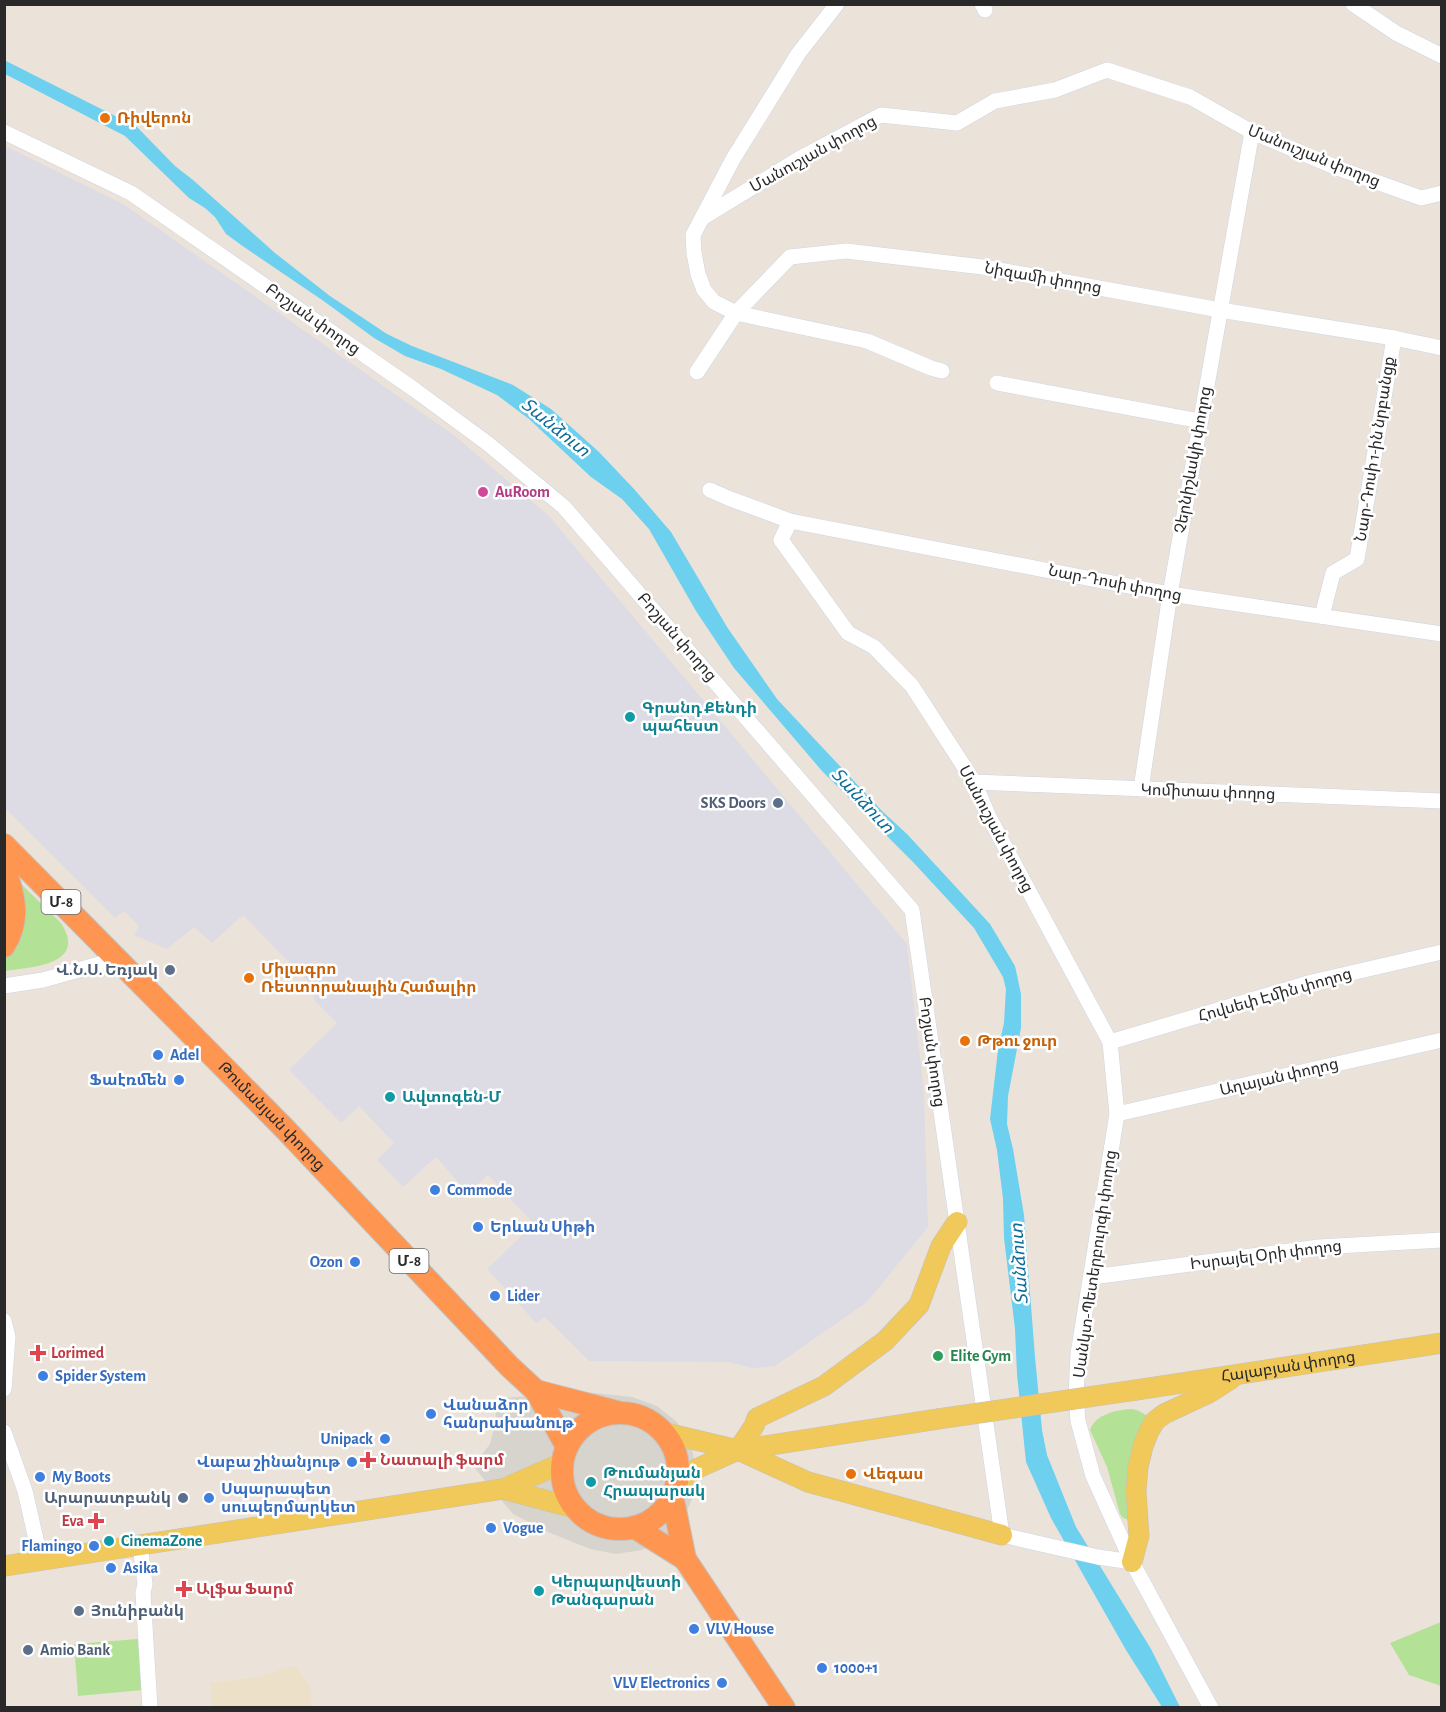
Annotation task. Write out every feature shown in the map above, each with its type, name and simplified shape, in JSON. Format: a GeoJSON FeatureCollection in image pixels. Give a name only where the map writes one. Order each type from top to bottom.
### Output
{"type":"FeatureCollection","features":[{"type":"Feature","properties":{"kind":"highway","name":"Թումանյան փողոց"},"geometry":{"type":"LineString","coordinates":[[4,845],[285,1129],[509,1366],[536,1391]]}},
{"type":"Feature","properties":{"kind":"highway"},"geometry":{"type":"LineString","coordinates":[[4,867],[14,892],[16,907],[14,924],[4,946]]}},
{"type":"Feature","properties":{"kind":"highway","name":"Մ-8"},"geometry":{"type":"LineString","coordinates":[[536,1391],[621,1413]]}},
{"type":"Feature","properties":{"kind":"highway","name":"Մ-8"},"geometry":{"type":"LineString","coordinates":[[536,1391],[565,1455]]}},
{"type":"Feature","properties":{"kind":"highway"},"geometry":{"type":"LineString","coordinates":[[621,1413],[638,1415],[654,1423],[663,1432],[674,1450],[678,1467],[674,1488],[666,1506],[657,1515],[634,1527],[618,1528],[602,1526],[588,1519],[575,1508],[567,1495],[563,1480],[565,1455],[576,1433],[589,1422],[604,1415],[621,1413]]}},
{"type":"Feature","properties":{"kind":"highway"},"geometry":{"type":"LineString","coordinates":[[674,1488],[684,1559]]}},
{"type":"Feature","properties":{"kind":"highway"},"geometry":{"type":"LineString","coordinates":[[634,1527],[684,1559],[784,1707]]}},
{"type":"Feature","properties":{"kind":"main road"},"geometry":{"type":"LineString","coordinates":[[674,1488],[696,1469],[738,1450],[757,1418],[824,1386],[885,1341],[919,1305],[941,1246],[957,1222]]}},
{"type":"Feature","properties":{"kind":"main road","name":"Հալաբյան փողոց"},"geometry":{"type":"LineString","coordinates":[[738,1450],[1442,1342]]}},
{"type":"Feature","properties":{"kind":"main road"},"geometry":{"type":"LineString","coordinates":[[1132,1562],[1139,1536],[1136,1491],[1138,1467],[1149,1431],[1155,1421],[1164,1414],[1209,1393],[1238,1375]]}},
{"type":"Feature","properties":{"kind":"main road"},"geometry":{"type":"LineString","coordinates":[[663,1432],[738,1450],[808,1482],[1002,1535]]}},
{"type":"Feature","properties":{"kind":"main road"},"geometry":{"type":"LineString","coordinates":[[4,1566],[503,1490],[565,1455]]}},
{"type":"Feature","properties":{"kind":"main road"},"geometry":{"type":"LineString","coordinates":[[503,1490],[575,1508]]}},
{"type":"Feature","properties":{"kind":"street"},"geometry":{"type":"LineString","coordinates":[[837,4],[792,64],[733,159],[702,218],[693,236],[698,274],[704,290],[714,302],[736,313],[867,342],[942,371]]}},
{"type":"Feature","properties":{"kind":"street"},"geometry":{"type":"LineString","coordinates":[[1353,4],[1396,33],[1442,56]]}},
{"type":"Feature","properties":{"kind":"street","name":"Մանուշյան փողոց"},"geometry":{"type":"LineString","coordinates":[[702,218],[804,156],[880,116],[957,123],[995,101],[1055,90],[1107,70],[1190,96],[1252,132],[1340,169],[1421,198],[1442,193]]}},
{"type":"Feature","properties":{"kind":"street","name":"Բոշյան փողոց"},"geometry":{"type":"LineString","coordinates":[[4,132],[131,193],[415,390],[487,443],[564,507],[912,910],[1002,1535]]}},
{"type":"Feature","properties":{"kind":"street","name":"Չերնիշևսկի փողոց"},"geometry":{"type":"LineString","coordinates":[[1141,789],[1170,594],[1252,132]]}},
{"type":"Feature","properties":{"kind":"street","name":"Նիզամի փողոց"},"geometry":{"type":"LineString","coordinates":[[697,372],[736,313],[790,257],[846,251],[983,267],[1442,348]]}},
{"type":"Feature","properties":{"kind":"street","name":"Նար-Դոսի 1-ին նրբանցք"},"geometry":{"type":"LineString","coordinates":[[1322,616],[1333,573],[1357,559],[1394,338]]}},
{"type":"Feature","properties":{"kind":"street"},"geometry":{"type":"LineString","coordinates":[[997,383],[1200,421]]}},
{"type":"Feature","properties":{"kind":"street"},"geometry":{"type":"LineString","coordinates":[[710,490],[790,521]]}},
{"type":"Feature","properties":{"kind":"street","name":"Մանուշյան փողոց"},"geometry":{"type":"LineString","coordinates":[[790,521],[781,540],[848,633],[874,647],[912,686],[974,782],[989,817],[1110,1042],[1117,1114]]}},
{"type":"Feature","properties":{"kind":"street","name":"Նար-Դոսի փողոց"},"geometry":{"type":"LineString","coordinates":[[790,521],[1170,594],[1442,634]]}},
{"type":"Feature","properties":{"kind":"street","name":"Կոմիտաս փողոց"},"geometry":{"type":"LineString","coordinates":[[974,782],[1442,801]]}},
{"type":"Feature","properties":{"kind":"street","name":"Հովսեփ Էմին փողոց"},"geometry":{"type":"LineString","coordinates":[[1110,1042],[1312,982],[1442,952]]}},
{"type":"Feature","properties":{"kind":"street"},"geometry":{"type":"LineString","coordinates":[[4,986],[43,980],[117,959]]}},
{"type":"Feature","properties":{"kind":"street","name":"Աղայան փողոց"},"geometry":{"type":"LineString","coordinates":[[1117,1114],[1442,1040]]}},
{"type":"Feature","properties":{"kind":"street","name":"Սանկտ-Պետերբուրգի փողոց"},"geometry":{"type":"LineString","coordinates":[[1117,1114],[1078,1354],[1076,1395],[1078,1421],[1093,1476],[1132,1562],[1211,1707]]}},
{"type":"Feature","properties":{"kind":"street","name":"Իսրայել Օրի փողոց"},"geometry":{"type":"LineString","coordinates":[[1092,1277],[1319,1247],[1442,1240]]}},
{"type":"Feature","properties":{"kind":"street"},"geometry":{"type":"LineString","coordinates":[[4,1321],[8,1336],[4,1389]]}},
{"type":"Feature","properties":{"kind":"street"},"geometry":{"type":"LineString","coordinates":[[4,1432],[25,1491],[40,1561]]}},
{"type":"Feature","properties":{"kind":"street"},"geometry":{"type":"LineString","coordinates":[[1002,1535],[1098,1557],[1132,1562]]}},
{"type":"Feature","properties":{"kind":"street"},"geometry":{"type":"LineString","coordinates":[[140,1546],[150,1707]]}},
{"type":"Feature","properties":{"kind":"shaded area"},"geometry":{"type":"Polygon","coordinates":[[[5,146],[123,204],[455,436],[549,516],[907,944],[924,1093],[928,1227],[867,1302],[775,1366],[753,1368],[728,1362],[589,1361],[545,1317],[536,1323],[487,1269],[534,1224],[488,1175],[468,1193],[436,1157],[403,1187],[377,1160],[394,1143],[359,1106],[341,1123],[289,1070],[337,1023],[314,1000],[314,988],[243,915],[212,943],[194,927],[167,949],[134,935],[139,926],[124,911],[115,918],[5,808],[5,146]]]}},
{"type":"Feature","properties":{"kind":"shaded area","name":"Թումանյան Հրապարակ"},"geometry":{"type":"Polygon","coordinates":[[[576,1391],[632,1397],[657,1406],[677,1422],[691,1444],[696,1469],[694,1495],[683,1519],[665,1538],[642,1550],[616,1554],[590,1549],[548,1532],[513,1514],[473,1466],[490,1444],[496,1420],[495,1399],[576,1391]]]}},
{"type":"Feature","properties":{"kind":"shaded area"},"geometry":{"type":"Polygon","coordinates":[[[293,1666],[310,1686],[312,1707],[212,1707],[210,1683],[258,1677],[293,1666]]]}},
{"type":"Feature","properties":{"kind":"green space"},"geometry":{"type":"Polygon","coordinates":[[[12,875],[61,923],[67,937],[67,948],[62,956],[53,961],[29,968],[5,971],[4,954],[12,875]]]}},
{"type":"Feature","properties":{"kind":"green space"},"geometry":{"type":"Polygon","coordinates":[[[1131,1409],[1150,1417],[1131,1521],[1120,1514],[1107,1467],[1090,1430],[1102,1417],[1113,1412],[1131,1409]]]}},
{"type":"Feature","properties":{"kind":"green space"},"geometry":{"type":"Polygon","coordinates":[[[1441,1622],[1441,1686],[1409,1675],[1390,1643],[1441,1622]]]}},
{"type":"Feature","properties":{"kind":"green space"},"geometry":{"type":"Polygon","coordinates":[[[138,1639],[143,1690],[78,1696],[74,1644],[138,1639]]]}},
{"type":"Feature","properties":{"kind":"water","name":"Տանձուտ"},"geometry":{"type":"Polygon","coordinates":[[[4,60],[137,127],[175,166],[275,253],[330,296],[387,334],[513,385],[551,409],[599,452],[671,532],[727,627],[777,699],[990,924],[1015,966],[1021,994],[1021,1028],[1008,1096],[1007,1124],[1024,1215],[1035,1357],[1042,1430],[1047,1455],[1076,1527],[1151,1649],[1180,1707],[1162,1707],[1126,1650],[1051,1518],[1026,1462],[1015,1329],[1004,1238],[1003,1199],[997,1150],[990,1119],[998,1050],[1004,1023],[1006,989],[1003,977],[974,928],[913,862],[822,771],[734,668],[696,611],[649,529],[622,499],[591,477],[529,419],[497,395],[441,369],[405,356],[374,338],[244,247],[226,234],[215,217],[189,198],[125,136],[5,74],[4,60]]]}},
{"type":"Feature","properties":{"kind":"place","name":"Ռիվերոն"},"geometry":{"type":"Point","coordinates":[105,118]}},
{"type":"Feature","properties":{"kind":"place","name":"AuRoom"},"geometry":{"type":"Point","coordinates":[483,492]}},
{"type":"Feature","properties":{"kind":"place","name":"Գրանդ Քենդի պահեստ"},"geometry":{"type":"Point","coordinates":[630,717]}},
{"type":"Feature","properties":{"kind":"place","name":"SKS Doors"},"geometry":{"type":"Point","coordinates":[778,803]}},
{"type":"Feature","properties":{"kind":"place","name":"Վ․Ն․Ս․ Եռյակ"},"geometry":{"type":"Point","coordinates":[170,970]}},
{"type":"Feature","properties":{"kind":"place","name":"Միլագրո Ռեստորանային Համալիր"},"geometry":{"type":"Point","coordinates":[249,978]}},
{"type":"Feature","properties":{"kind":"place","name":"Թթու ջուր"},"geometry":{"type":"Point","coordinates":[965,1041]}},
{"type":"Feature","properties":{"kind":"place","name":"Adel"},"geometry":{"type":"Point","coordinates":[158,1055]}},
{"type":"Feature","properties":{"kind":"place","name":"Ֆաէռմեն"},"geometry":{"type":"Point","coordinates":[179,1080]}},
{"type":"Feature","properties":{"kind":"place","name":"Ավտոգեն-Մ"},"geometry":{"type":"Point","coordinates":[390,1097]}},
{"type":"Feature","properties":{"kind":"place","name":"Commode"},"geometry":{"type":"Point","coordinates":[435,1190]}},
{"type":"Feature","properties":{"kind":"place","name":"Երևան Սիթի"},"geometry":{"type":"Point","coordinates":[478,1227]}},
{"type":"Feature","properties":{"kind":"place","name":"Ozon"},"geometry":{"type":"Point","coordinates":[355,1262]}},
{"type":"Feature","properties":{"kind":"place","name":"Lider"},"geometry":{"type":"Point","coordinates":[495,1296]}},
{"type":"Feature","properties":{"kind":"place","name":"Lorimed"},"geometry":{"type":"Point","coordinates":[38,1353]}},
{"type":"Feature","properties":{"kind":"place","name":"Elite Gym"},"geometry":{"type":"Point","coordinates":[938,1356]}},
{"type":"Feature","properties":{"kind":"place","name":"Spider System"},"geometry":{"type":"Point","coordinates":[43,1376]}},
{"type":"Feature","properties":{"kind":"place","name":"Վանաձոր հանրախանութ"},"geometry":{"type":"Point","coordinates":[431,1414]}},
{"type":"Feature","properties":{"kind":"place","name":"Unipack"},"geometry":{"type":"Point","coordinates":[385,1439]}},
{"type":"Feature","properties":{"kind":"place","name":"Նատալի ֆարմ"},"geometry":{"type":"Point","coordinates":[368,1460]}},
{"type":"Feature","properties":{"kind":"place","name":"Վաբա շինանյութ"},"geometry":{"type":"Point","coordinates":[352,1462]}},
{"type":"Feature","properties":{"kind":"place","name":"Վեգաս"},"geometry":{"type":"Point","coordinates":[851,1474]}},
{"type":"Feature","properties":{"kind":"place","name":"My Boots"},"geometry":{"type":"Point","coordinates":[40,1477]}},
{"type":"Feature","properties":{"kind":"place","name":"Թումանյան Հրապարակ"},"geometry":{"type":"Point","coordinates":[591,1482]}},
{"type":"Feature","properties":{"kind":"place","name":"Արարատբանկ"},"geometry":{"type":"Point","coordinates":[183,1498]}},
{"type":"Feature","properties":{"kind":"place","name":"Սպարապետ սուպերմարկետ"},"geometry":{"type":"Point","coordinates":[209,1498]}},
{"type":"Feature","properties":{"kind":"place","name":"Eva"},"geometry":{"type":"Point","coordinates":[96,1521]}},
{"type":"Feature","properties":{"kind":"place","name":"Vogue"},"geometry":{"type":"Point","coordinates":[491,1528]}},
{"type":"Feature","properties":{"kind":"place","name":"CinemaZone"},"geometry":{"type":"Point","coordinates":[109,1541]}},
{"type":"Feature","properties":{"kind":"place","name":"Flamingo"},"geometry":{"type":"Point","coordinates":[94,1546]}},
{"type":"Feature","properties":{"kind":"place","name":"Asika"},"geometry":{"type":"Point","coordinates":[111,1568]}},
{"type":"Feature","properties":{"kind":"place","name":"Ալֆա Ֆարմ"},"geometry":{"type":"Point","coordinates":[184,1589]}},
{"type":"Feature","properties":{"kind":"place","name":"Կերպարվեստի Թանգարան"},"geometry":{"type":"Point","coordinates":[539,1591]}},
{"type":"Feature","properties":{"kind":"place","name":"Յունիբանկ"},"geometry":{"type":"Point","coordinates":[79,1611]}},
{"type":"Feature","properties":{"kind":"place","name":"VLV House"},"geometry":{"type":"Point","coordinates":[694,1629]}},
{"type":"Feature","properties":{"kind":"place","name":"Amio Bank"},"geometry":{"type":"Point","coordinates":[28,1650]}},
{"type":"Feature","properties":{"kind":"place","name":"1000+1"},"geometry":{"type":"Point","coordinates":[822,1668]}},
{"type":"Feature","properties":{"kind":"place","name":"VLV Electronics"},"geometry":{"type":"Point","coordinates":[722,1683]}}]}
